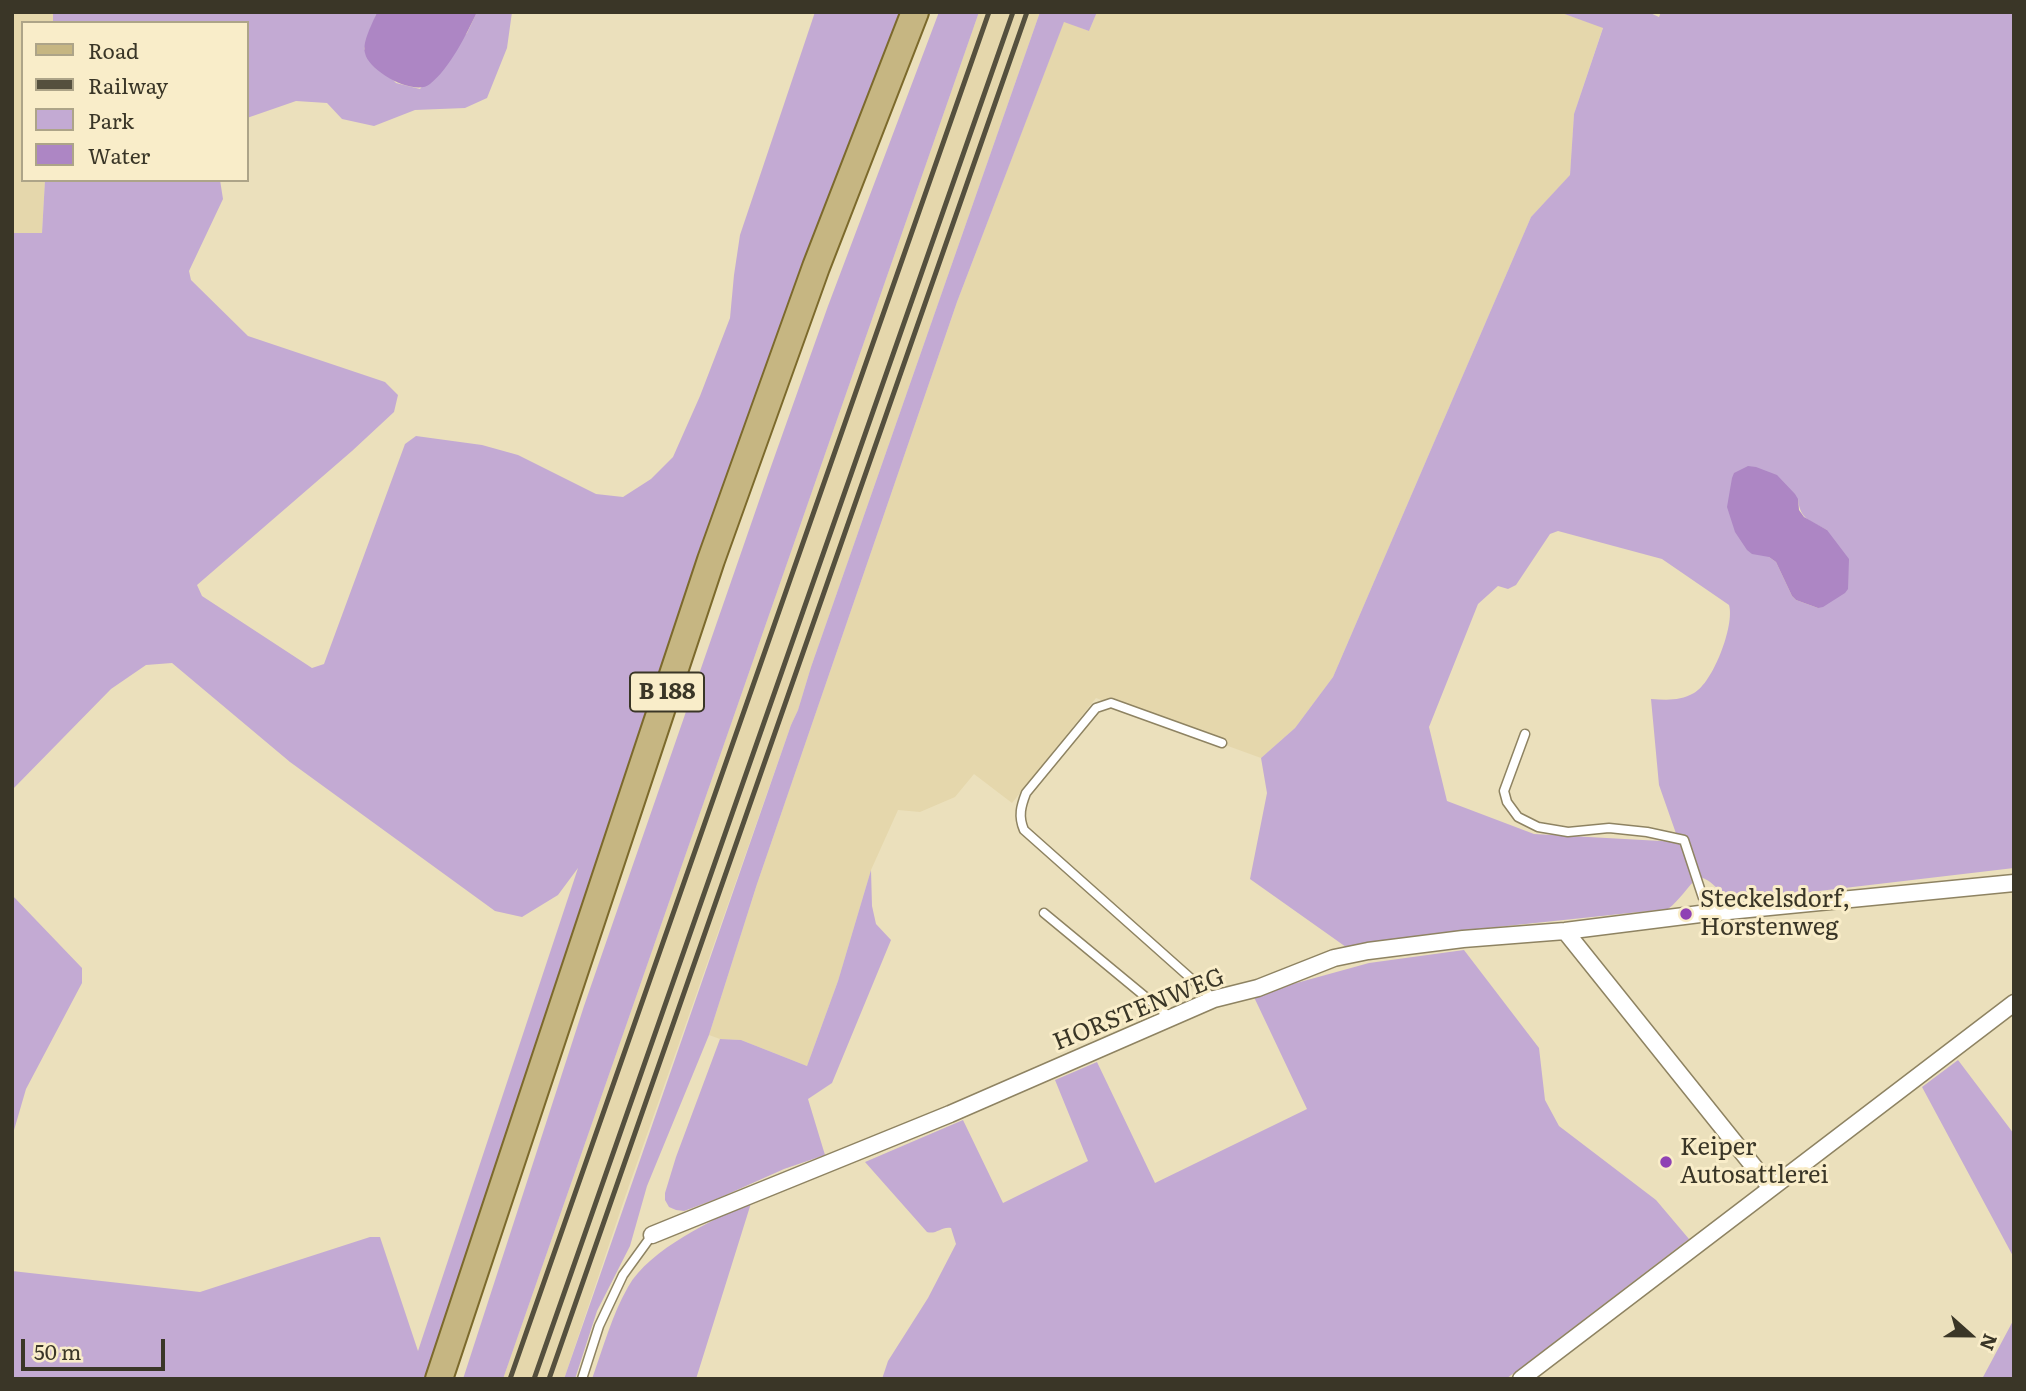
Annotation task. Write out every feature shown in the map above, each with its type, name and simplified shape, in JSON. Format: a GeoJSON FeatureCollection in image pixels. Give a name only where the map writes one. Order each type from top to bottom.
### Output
{"type":"FeatureCollection","features":[{"type":"Feature","properties":{"kind":"main road","name":"B 188"},"geometry":{"type":"LineString","coordinates":[[439,1379],[711,560],[811,280],[915,12]]}},
{"type":"Feature","properties":{"kind":"street","name":"HORSTENWEG"},"geometry":{"type":"LineString","coordinates":[[652,1235],[950,1114],[1214,999],[1258,988],[1334,958],[1463,939],[1565,931],[1708,913],[2014,883]]}},
{"type":"Feature","properties":{"kind":"street"},"geometry":{"type":"LineString","coordinates":[[1565,931],[1771,1188]]}},
{"type":"Feature","properties":{"kind":"street"},"geometry":{"type":"LineString","coordinates":[[1521,1379],[2014,1003]]}},
{"type":"Feature","properties":{"kind":"lane"},"geometry":{"type":"LineString","coordinates":[[1214,999],[1024,830],[1020,817],[1026,793],[1096,708],[1111,703],[1222,743]]}},
{"type":"Feature","properties":{"kind":"lane"},"geometry":{"type":"LineString","coordinates":[[1525,734],[1504,791],[1507,802],[1518,817],[1538,827],[1568,832],[1609,828],[1647,832],[1684,841],[1708,913]]}},
{"type":"Feature","properties":{"kind":"lane"},"geometry":{"type":"LineString","coordinates":[[1044,913],[1171,1018]]}},
{"type":"Feature","properties":{"kind":"lane"},"geometry":{"type":"LineString","coordinates":[[582,1379],[599,1326],[622,1275],[652,1235]]}},
{"type":"Feature","properties":{"kind":"shaded area"},"geometry":{"type":"Polygon","coordinates":[[[12,12],[53,12],[53,21],[21,21],[21,182],[45,182],[42,233],[12,233],[12,12]]]}},
{"type":"Feature","properties":{"kind":"shaded area"},"geometry":{"type":"Polygon","coordinates":[[[979,12],[1040,12],[798,710],[625,1197],[564,1379],[503,1379],[979,12]]]}},
{"type":"Feature","properties":{"kind":"shaded area"},"geometry":{"type":"Polygon","coordinates":[[[1097,12],[1559,12],[1603,27],[1574,114],[1570,176],[1531,217],[1333,677],[1295,728],[1261,758],[1096,698],[1012,803],[974,774],[955,797],[920,812],[898,810],[871,870],[838,981],[807,1066],[741,1040],[720,1039],[709,1035],[757,884],[957,302],[1064,21],[1089,31],[1097,12]]]}},
{"type":"Feature","properties":{"kind":"green space"},"geometry":{"type":"Polygon","coordinates":[[[53,12],[377,12],[364,49],[396,83],[420,89],[467,33],[477,12],[512,12],[507,48],[487,98],[465,108],[415,110],[374,126],[342,119],[327,103],[296,101],[248,118],[248,21],[53,21],[53,12]]]}},
{"type":"Feature","properties":{"kind":"green space"},"geometry":{"type":"Polygon","coordinates":[[[815,12],[902,12],[697,558],[661,679],[425,1379],[12,1379],[12,1271],[200,1292],[370,1237],[380,1237],[418,1351],[578,868],[558,895],[522,917],[495,911],[290,762],[172,663],[146,665],[111,689],[12,790],[12,233],[42,233],[45,182],[220,182],[223,199],[189,271],[191,280],[248,336],[385,382],[398,395],[394,412],[197,585],[202,596],[312,668],[324,664],[405,444],[416,436],[482,445],[518,455],[596,494],[623,497],[651,479],[673,457],[730,318],[740,235],[815,12]]]}},
{"type":"Feature","properties":{"kind":"green space"},"geometry":{"type":"Polygon","coordinates":[[[939,12],[979,12],[503,1379],[463,1379],[584,1006],[768,475],[828,306],[939,12]]]}},
{"type":"Feature","properties":{"kind":"green space"},"geometry":{"type":"Polygon","coordinates":[[[1040,12],[1097,12],[1089,31],[1064,22],[957,302],[757,884],[709,1035],[647,1186],[630,1246],[597,1311],[575,1379],[564,1379],[798,710],[1040,12]]]}},
{"type":"Feature","properties":{"kind":"green space"},"geometry":{"type":"Polygon","coordinates":[[[1559,12],[1648,12],[1659,17],[1661,12],[2014,12],[2014,868],[1734,901],[1704,878],[1698,877],[1668,909],[1459,931],[1346,947],[1250,879],[1267,793],[1261,758],[1295,728],[1333,677],[1531,217],[1570,175],[1574,114],[1603,28],[1559,12]],[[1798,499],[1769,557],[1776,562],[1792,596],[1818,608],[1827,530],[1804,516],[1798,499]],[[1558,531],[1550,534],[1516,585],[1508,589],[1498,586],[1478,604],[1429,727],[1447,801],[1534,834],[1679,842],[1659,785],[1651,699],[1678,699],[1689,696],[1701,687],[1715,666],[1726,639],[1729,605],[1662,559],[1558,531]]]}},
{"type":"Feature","properties":{"kind":"green space"},"geometry":{"type":"Polygon","coordinates":[[[871,870],[872,906],[876,924],[891,940],[832,1083],[808,1099],[825,1155],[784,1169],[684,1211],[669,1207],[665,1193],[720,1039],[741,1040],[807,1066],[838,981],[871,870]]]}},
{"type":"Feature","properties":{"kind":"green space"},"geometry":{"type":"Polygon","coordinates":[[[12,895],[82,968],[82,983],[26,1089],[12,1137],[12,895]]]}},
{"type":"Feature","properties":{"kind":"green space"},"geometry":{"type":"Polygon","coordinates":[[[1464,950],[1539,1048],[1545,1100],[1559,1126],[1656,1200],[1689,1239],[1506,1379],[882,1379],[888,1361],[928,1298],[956,1244],[951,1228],[927,1232],[865,1162],[963,1120],[1003,1203],[1088,1161],[1055,1080],[1097,1062],[1155,1183],[1307,1109],[1253,995],[1369,963],[1464,950]]]}},
{"type":"Feature","properties":{"kind":"green space"},"geometry":{"type":"Polygon","coordinates":[[[1958,1060],[2014,1134],[2014,1258],[1922,1087],[1958,1060]]]}},
{"type":"Feature","properties":{"kind":"green space"},"geometry":{"type":"Polygon","coordinates":[[[752,1200],[696,1379],[592,1379],[617,1309],[638,1273],[667,1248],[701,1226],[752,1200]]]}},
{"type":"Feature","properties":{"kind":"green space"},"geometry":{"type":"Polygon","coordinates":[[[2014,1319],[2014,1379],[1982,1379],[2014,1319]]]}},
{"type":"Feature","properties":{"kind":"water"},"geometry":{"type":"Polygon","coordinates":[[[377,12],[477,12],[457,51],[444,69],[430,84],[414,87],[393,80],[368,60],[364,48],[377,12]]]}},
{"type":"Feature","properties":{"kind":"water"},"geometry":{"type":"Polygon","coordinates":[[[1748,466],[1777,475],[1795,494],[1799,510],[1804,517],[1827,530],[1849,559],[1848,589],[1845,593],[1818,608],[1796,600],[1776,562],[1747,550],[1735,532],[1727,507],[1734,473],[1748,466]]]}},
{"type":"Feature","properties":{"kind":"railway"},"geometry":{"type":"LineString","coordinates":[[510,1379],[989,12]]}},
{"type":"Feature","properties":{"kind":"railway"},"geometry":{"type":"LineString","coordinates":[[534,1379],[1013,12]]}},
{"type":"Feature","properties":{"kind":"railway"},"geometry":{"type":"LineString","coordinates":[[549,1379],[1027,12]]}},
{"type":"Feature","properties":{"kind":"place","name":"Steckelsdorf, Horstenweg"},"geometry":{"type":"Point","coordinates":[1686,914]}},
{"type":"Feature","properties":{"kind":"place","name":"Keiper Autosattlerei"},"geometry":{"type":"Point","coordinates":[1666,1162]}}]}
